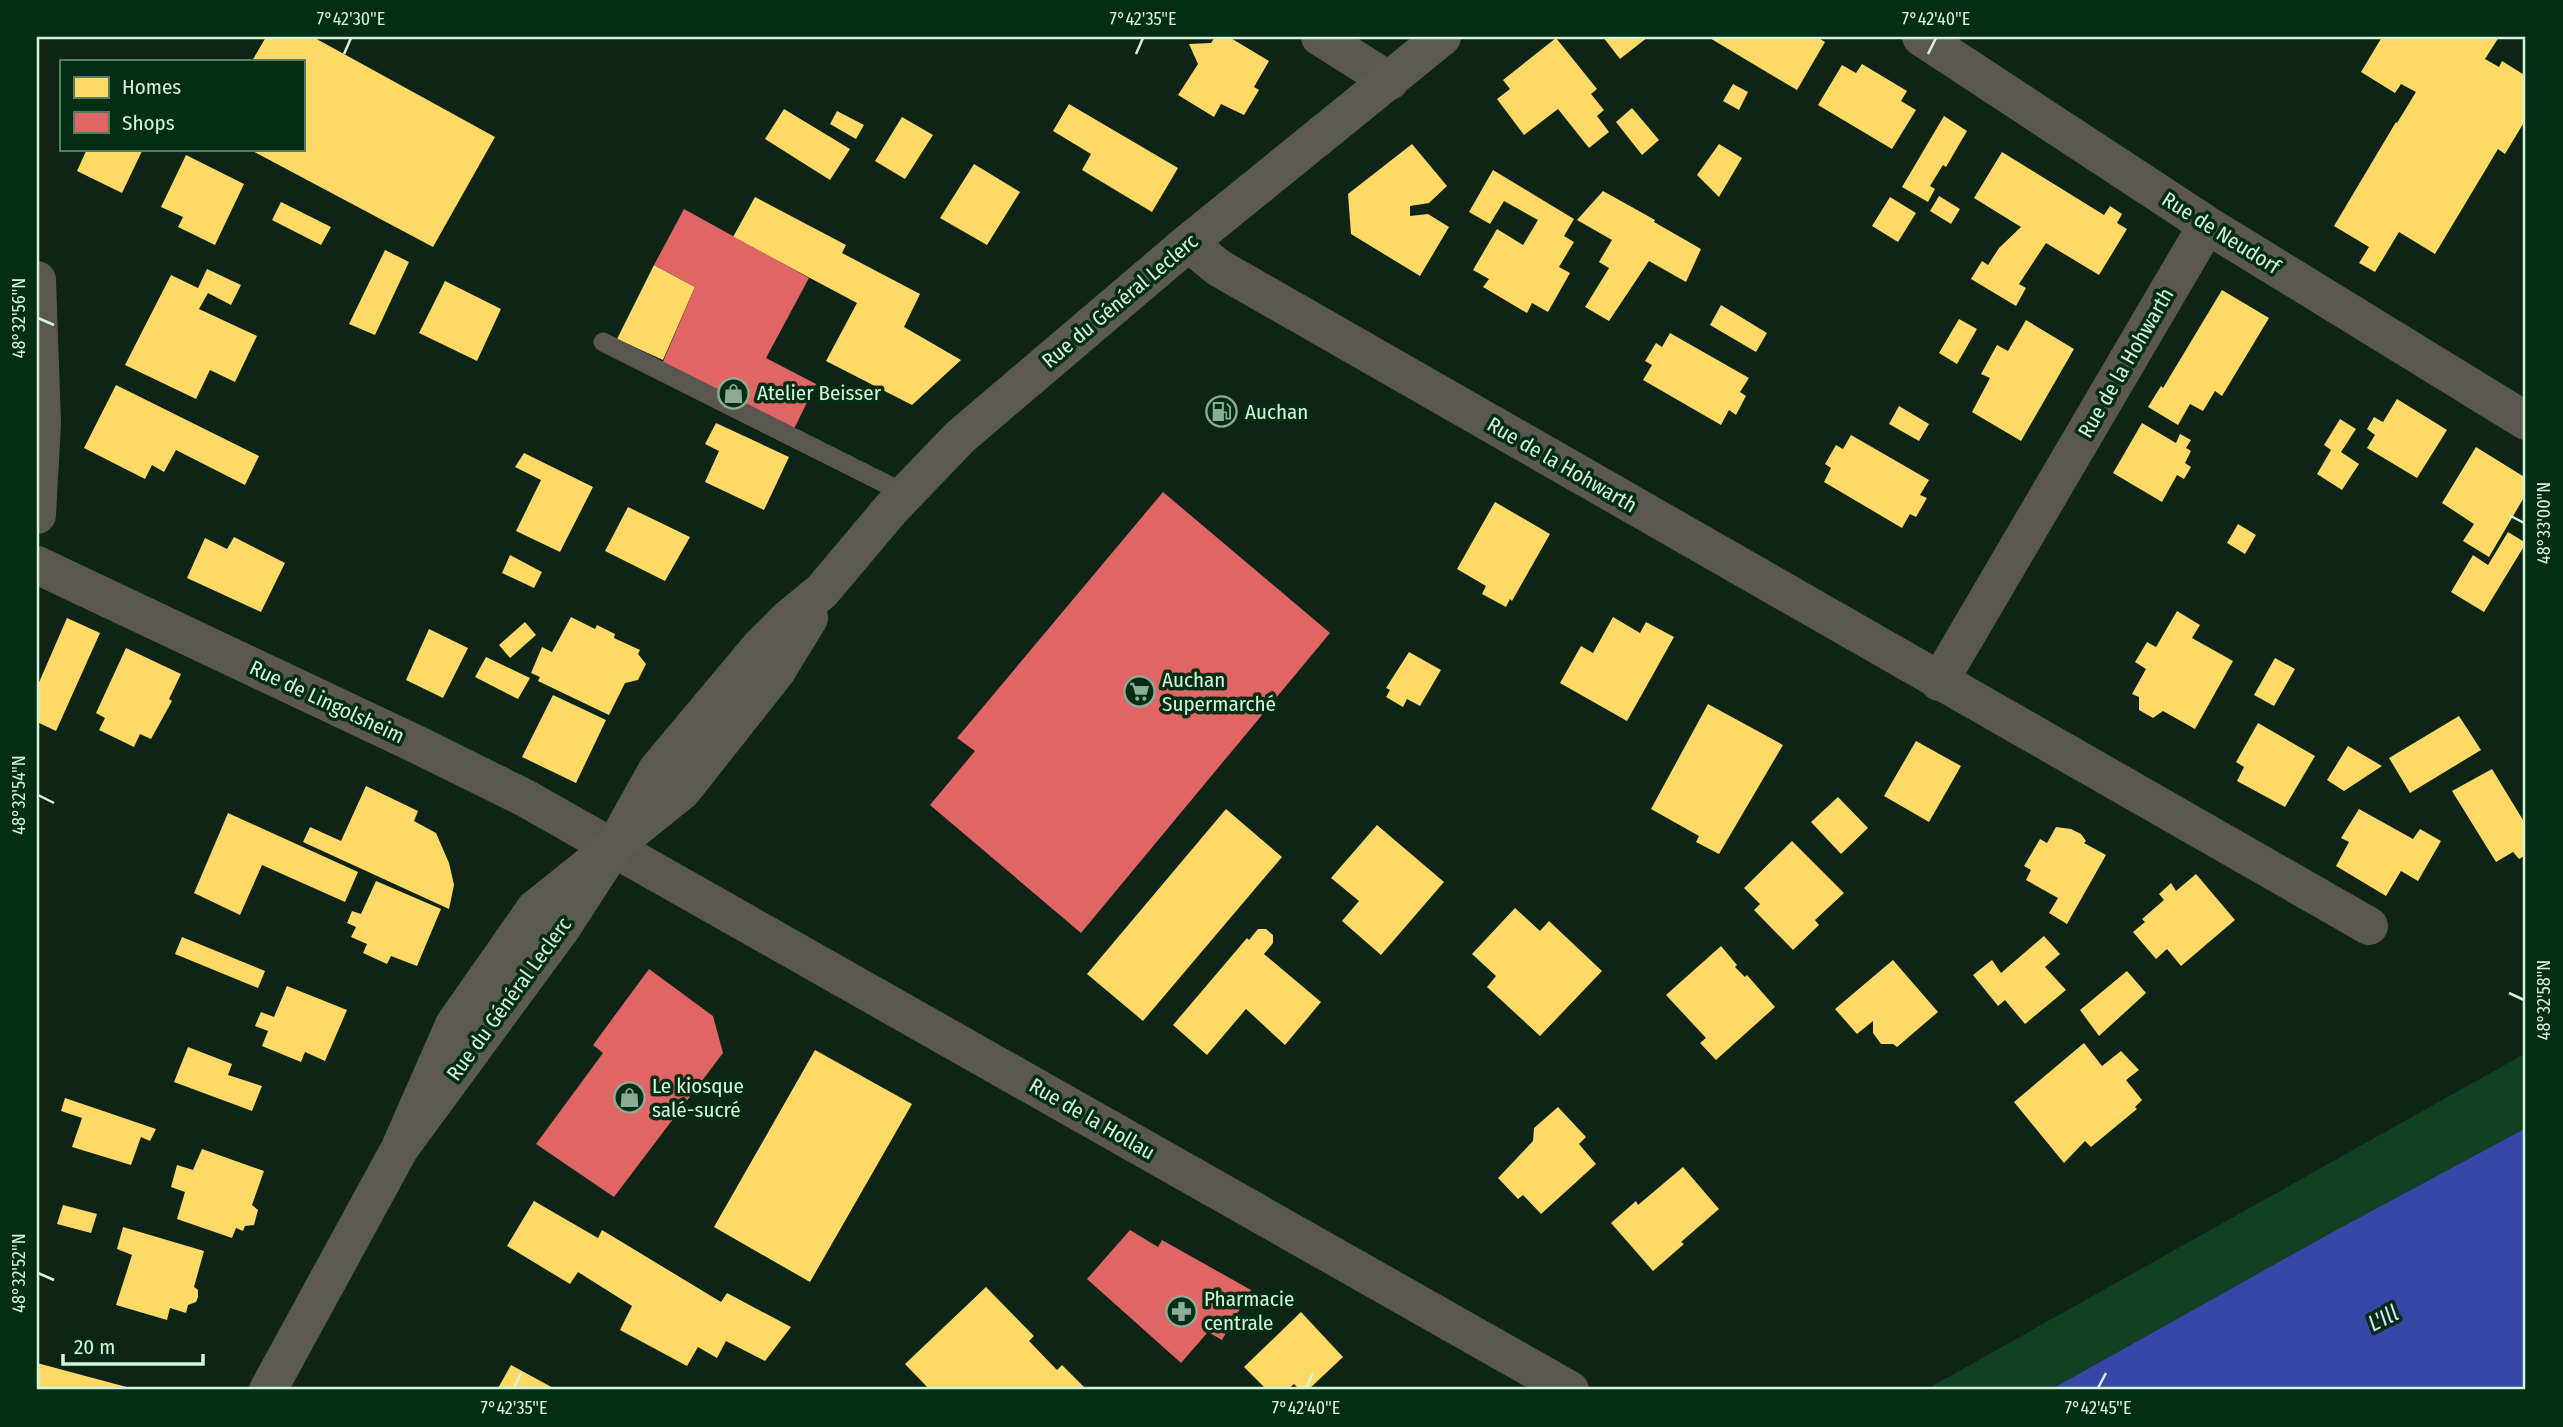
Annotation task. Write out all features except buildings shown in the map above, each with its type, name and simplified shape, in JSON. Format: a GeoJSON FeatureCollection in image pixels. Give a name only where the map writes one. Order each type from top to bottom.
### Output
{"type":"FeatureCollection","features":[{"type":"Feature","properties":{"kind":"main road","name":"Rue du Général Leclerc"},"geometry":{"type":"LineString","coordinates":[[268,1390],[400,1148],[563,926],[614,847],[682,791],[776,672],[794,645],[822,591],[906,494],[960,438],[1188,243],[1442,37]]}},
{"type":"Feature","properties":{"kind":"street"},"geometry":{"type":"LineString","coordinates":[[1320,37],[1390,81]]}},
{"type":"Feature","properties":{"kind":"street","name":"Rue de Neudorf"},"geometry":{"type":"LineString","coordinates":[[1921,37],[2207,225],[2526,421]]}},
{"type":"Feature","properties":{"kind":"street","name":"Rue de la Hohwarth"},"geometry":{"type":"LineString","coordinates":[[1939,682],[2207,225]]}},
{"type":"Feature","properties":{"kind":"street","name":"Rue de la Hohwarth"},"geometry":{"type":"LineString","coordinates":[[1188,243],[1219,268],[2369,926]]}},
{"type":"Feature","properties":{"kind":"street"},"geometry":{"type":"LineString","coordinates":[[37,280],[42,423],[37,515]]}},
{"type":"Feature","properties":{"kind":"street","name":"Rue de Lingolsheim"},"geometry":{"type":"LineString","coordinates":[[37,565],[418,745],[525,798],[614,847]]}},
{"type":"Feature","properties":{"kind":"street","name":"Rue de la Hollau"},"geometry":{"type":"LineString","coordinates":[[614,847],[1570,1390]]}},
{"type":"Feature","properties":{"kind":"lane"},"geometry":{"type":"LineString","coordinates":[[603,342],[906,494]]}},
{"type":"Feature","properties":{"kind":"green space"},"geometry":{"type":"Polygon","coordinates":[[[2526,1053],[2526,1128],[2327,1235],[2050,1390],[1925,1390],[2526,1053]]]}},
{"type":"Feature","properties":{"kind":"water","name":"L'Ill"},"geometry":{"type":"Polygon","coordinates":[[[2526,1128],[2526,1390],[2050,1390],[2327,1235],[2526,1128]]]}},
{"type":"Feature","properties":{"kind":"place","name":"Atelier Beisser"},"geometry":{"type":"Point","coordinates":[734,393]}},
{"type":"Feature","properties":{"kind":"place","name":"Auchan"},"geometry":{"type":"Point","coordinates":[1222,412]}},
{"type":"Feature","properties":{"kind":"place","name":"Auchan Supermarché"},"geometry":{"type":"Point","coordinates":[1139,692]}},
{"type":"Feature","properties":{"kind":"place","name":"Le kiosque salé-sucré"},"geometry":{"type":"Point","coordinates":[629,1098]}},
{"type":"Feature","properties":{"kind":"place","name":"Pharmacie centrale"},"geometry":{"type":"Point","coordinates":[1181,1311]}}]}
